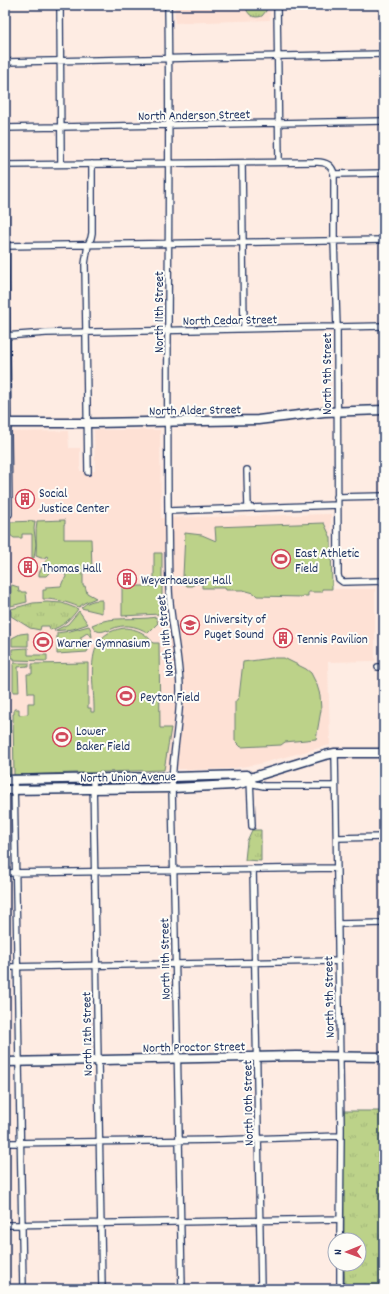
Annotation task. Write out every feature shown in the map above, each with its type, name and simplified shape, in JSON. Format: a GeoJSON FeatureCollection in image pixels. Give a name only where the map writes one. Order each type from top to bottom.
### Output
{"type":"FeatureCollection","features":[{"type":"Feature","properties":{"kind":"street"},"geometry":{"type":"LineString","coordinates":[[60,5],[61,164]]}},
{"type":"Feature","properties":{"kind":"street","name":"North 11th Street"},"geometry":{"type":"LineString","coordinates":[[168,5],[170,126],[168,243],[168,511],[170,606],[180,691],[179,720],[172,788],[182,1289]]}},
{"type":"Feature","properties":{"kind":"street"},"geometry":{"type":"LineString","coordinates":[[5,165],[278,162],[277,5]]}},
{"type":"Feature","properties":{"kind":"street"},"geometry":{"type":"LineString","coordinates":[[5,62],[384,54]]}},
{"type":"Feature","properties":{"kind":"street","name":"North Anderson Street"},"geometry":{"type":"LineString","coordinates":[[5,128],[384,121]]}},
{"type":"Feature","properties":{"kind":"street","name":"North 9th Street"},"geometry":{"type":"LineString","coordinates":[[278,162],[327,163],[331,167],[334,174],[334,241],[337,327],[338,575],[341,581],[384,581]]}},
{"type":"Feature","properties":{"kind":"street"},"geometry":{"type":"LineString","coordinates":[[242,163],[244,329]]}},
{"type":"Feature","properties":{"kind":"street"},"geometry":{"type":"LineString","coordinates":[[88,472],[86,423],[85,264],[92,232],[92,164]]}},
{"type":"Feature","properties":{"kind":"street"},"geometry":{"type":"LineString","coordinates":[[334,174],[384,173]]}},
{"type":"Feature","properties":{"kind":"street"},"geometry":{"type":"LineString","coordinates":[[5,200],[6,423],[9,514]]}},
{"type":"Feature","properties":{"kind":"street"},"geometry":{"type":"LineString","coordinates":[[5,246],[384,240]]}},
{"type":"Feature","properties":{"kind":"street","name":"North Cedar Street"},"geometry":{"type":"LineString","coordinates":[[6,336],[86,332],[384,326]]}},
{"type":"Feature","properties":{"kind":"street","name":"North Alder Street"},"geometry":{"type":"LineString","coordinates":[[6,423],[258,420],[337,411],[384,410]]}},
{"type":"Feature","properties":{"kind":"street"},"geometry":{"type":"LineString","coordinates":[[247,470],[248,508]]}},
{"type":"Feature","properties":{"kind":"street"},"geometry":{"type":"LineString","coordinates":[[337,496],[384,496]]}},
{"type":"Feature","properties":{"kind":"street"},"geometry":{"type":"LineString","coordinates":[[168,511],[338,505]]}},
{"type":"Feature","properties":{"kind":"street","name":"North Union Avenue"},"geometry":{"type":"LineString","coordinates":[[5,790],[172,788],[234,785],[247,782],[250,778],[299,762],[335,753],[384,752]]}},
{"type":"Feature","properties":{"kind":"street","name":"North 9th Street"},"geometry":{"type":"LineString","coordinates":[[335,753],[340,1056],[340,1232]]}},
{"type":"Feature","properties":{"kind":"street","name":"North Union Avenue"},"geometry":{"type":"LineString","coordinates":[[5,780],[172,778],[247,775],[254,784],[264,786],[336,786]]}},
{"type":"Feature","properties":{"kind":"street","name":"North 12th Street"},"geometry":{"type":"LineString","coordinates":[[93,778],[102,1289]]}},
{"type":"Feature","properties":{"kind":"street"},"geometry":{"type":"LineString","coordinates":[[250,778],[252,826]]}},
{"type":"Feature","properties":{"kind":"street"},"geometry":{"type":"LineString","coordinates":[[14,779],[23,1289]]}},
{"type":"Feature","properties":{"kind":"street"},"geometry":{"type":"LineString","coordinates":[[337,838],[384,837]]}},
{"type":"Feature","properties":{"kind":"street"},"geometry":{"type":"LineString","coordinates":[[5,873],[337,868]]}},
{"type":"Feature","properties":{"kind":"street","name":"North 10th Street"},"geometry":{"type":"LineString","coordinates":[[253,869],[261,1289]]}},
{"type":"Feature","properties":{"kind":"street"},"geometry":{"type":"LineString","coordinates":[[338,924],[384,923]]}},
{"type":"Feature","properties":{"kind":"street"},"geometry":{"type":"LineString","coordinates":[[5,968],[338,961]]}},
{"type":"Feature","properties":{"kind":"street","name":"North Proctor Street"},"geometry":{"type":"LineString","coordinates":[[5,1062],[177,1058],[340,1056],[384,1057]]}},
{"type":"Feature","properties":{"kind":"street"},"geometry":{"type":"LineString","coordinates":[[5,1142],[179,1139],[219,1140],[340,1136]]}},
{"type":"Feature","properties":{"kind":"street"},"geometry":{"type":"LineString","coordinates":[[5,1225],[340,1219]]}},
{"type":"Feature","properties":{"kind":"street"},"geometry":{"type":"LineString","coordinates":[[340,1272],[340,1289]]}},
{"type":"Feature","properties":{"kind":"shaded area"},"geometry":{"type":"Polygon","coordinates":[[[175,5],[269,5],[270,20],[175,23],[175,5]]]}},
{"type":"Feature","properties":{"kind":"shaded area","name":"University of Puget Sound"},"geometry":{"type":"Polygon","coordinates":[[[94,430],[160,430],[161,518],[331,514],[332,589],[375,589],[375,661],[328,662],[330,745],[259,764],[229,769],[165,769],[160,771],[5,775],[5,432],[68,431],[69,448],[80,448],[80,471],[95,471],[94,430]]]}},
{"type":"Feature","properties":{"kind":"shaded area"},"geometry":{"type":"Polygon","coordinates":[[[5,775],[6,866],[5,866],[5,775]]]}},
{"type":"Feature","properties":{"kind":"green space"},"geometry":{"type":"Polygon","coordinates":[[[246,5],[267,5],[266,11],[262,16],[256,17],[249,14],[246,5]]]}},
{"type":"Feature","properties":{"kind":"green space"},"geometry":{"type":"Polygon","coordinates":[[[65,520],[64,539],[91,539],[92,569],[83,570],[83,586],[85,586],[87,593],[96,598],[79,607],[61,601],[43,599],[43,590],[46,590],[46,587],[61,586],[66,577],[65,573],[57,572],[57,568],[54,568],[46,576],[39,576],[39,573],[48,557],[46,556],[45,558],[41,558],[36,556],[37,521],[65,520]]]}},
{"type":"Feature","properties":{"kind":"green space"},"geometry":{"type":"Polygon","coordinates":[[[35,521],[34,529],[36,544],[34,558],[32,558],[32,534],[22,534],[22,538],[14,538],[10,535],[10,522],[35,521]]]}},
{"type":"Feature","properties":{"kind":"green space","name":"East Athletic Field"},"geometry":{"type":"Polygon","coordinates":[[[324,523],[331,538],[332,589],[322,589],[322,592],[308,592],[308,596],[303,597],[257,596],[254,593],[243,590],[202,588],[202,583],[187,586],[184,582],[185,533],[202,535],[216,541],[215,527],[324,523]]]}},
{"type":"Feature","properties":{"kind":"green space"},"geometry":{"type":"Polygon","coordinates":[[[154,553],[162,553],[162,611],[160,614],[122,616],[122,586],[154,586],[154,553]]]}},
{"type":"Feature","properties":{"kind":"green space"},"geometry":{"type":"Polygon","coordinates":[[[12,585],[18,587],[19,592],[26,592],[27,602],[11,606],[12,585]]]}},
{"type":"Feature","properties":{"kind":"green space"},"geometry":{"type":"Polygon","coordinates":[[[102,600],[102,613],[81,608],[90,602],[102,600]]]}},
{"type":"Feature","properties":{"kind":"green space"},"geometry":{"type":"Polygon","coordinates":[[[33,603],[62,603],[78,609],[66,622],[50,630],[49,626],[41,626],[40,630],[30,628],[11,616],[11,609],[33,603]]]}},
{"type":"Feature","properties":{"kind":"green space"},"geometry":{"type":"Polygon","coordinates":[[[79,611],[88,624],[73,629],[54,631],[68,624],[79,611]]]}},
{"type":"Feature","properties":{"kind":"green space"},"geometry":{"type":"Polygon","coordinates":[[[5,615],[9,617],[9,660],[5,662],[5,615]]]}},
{"type":"Feature","properties":{"kind":"green space"},"geometry":{"type":"Polygon","coordinates":[[[156,617],[158,623],[148,633],[139,628],[128,626],[100,632],[92,625],[107,620],[156,617]]]}},
{"type":"Feature","properties":{"kind":"green space"},"geometry":{"type":"Polygon","coordinates":[[[89,626],[92,637],[87,633],[81,637],[81,645],[84,647],[90,646],[87,652],[57,654],[57,633],[89,626]]]}},
{"type":"Feature","properties":{"kind":"green space"},"geometry":{"type":"Polygon","coordinates":[[[125,628],[141,632],[153,643],[159,643],[160,728],[171,728],[164,770],[14,775],[13,714],[14,709],[19,709],[19,715],[28,714],[28,703],[34,703],[34,693],[28,693],[27,674],[32,674],[32,664],[88,663],[88,708],[91,708],[91,712],[94,712],[92,673],[96,649],[101,639],[111,632],[125,628]]]}},
{"type":"Feature","properties":{"kind":"green space"},"geometry":{"type":"Polygon","coordinates":[[[28,633],[28,646],[12,646],[12,638],[20,634],[28,633]]]}},
{"type":"Feature","properties":{"kind":"green space"},"geometry":{"type":"Polygon","coordinates":[[[28,648],[28,655],[47,655],[47,661],[14,660],[14,658],[12,658],[12,649],[28,648]]]}},
{"type":"Feature","properties":{"kind":"green space"},"geometry":{"type":"Polygon","coordinates":[[[284,658],[311,673],[320,695],[321,710],[316,739],[285,742],[281,745],[241,747],[235,741],[235,702],[239,697],[243,662],[284,658]]]}},
{"type":"Feature","properties":{"kind":"green space"},"geometry":{"type":"Polygon","coordinates":[[[14,663],[29,663],[29,667],[18,667],[19,692],[13,692],[14,663]]]}},
{"type":"Feature","properties":{"kind":"green space"},"geometry":{"type":"Polygon","coordinates":[[[5,713],[9,713],[10,716],[11,775],[5,775],[5,713]]]}},
{"type":"Feature","properties":{"kind":"green space"},"geometry":{"type":"Polygon","coordinates":[[[252,830],[261,830],[261,861],[245,860],[247,841],[252,830]]]}},
{"type":"Feature","properties":{"kind":"green space"},"geometry":{"type":"Polygon","coordinates":[[[343,1111],[384,1111],[384,1289],[345,1289],[344,1272],[367,1272],[367,1232],[344,1232],[343,1111]]]}},
{"type":"Feature","properties":{"kind":"place","name":"Social Justice Center"},"geometry":{"type":"Point","coordinates":[25,499]}},
{"type":"Feature","properties":{"kind":"place","name":"East Athletic Field"},"geometry":{"type":"Point","coordinates":[281,559]}},
{"type":"Feature","properties":{"kind":"place","name":"Thomas Hall"},"geometry":{"type":"Point","coordinates":[28,567]}},
{"type":"Feature","properties":{"kind":"place","name":"Weyerhaeuser Hall"},"geometry":{"type":"Point","coordinates":[127,579]}},
{"type":"Feature","properties":{"kind":"place","name":"University of Puget Sound"},"geometry":{"type":"Point","coordinates":[190,625]}},
{"type":"Feature","properties":{"kind":"place","name":"Tennis Pavilion"},"geometry":{"type":"Point","coordinates":[283,638]}},
{"type":"Feature","properties":{"kind":"place","name":"Warner Gymnasium"},"geometry":{"type":"Point","coordinates":[43,642]}},
{"type":"Feature","properties":{"kind":"place","name":"Peyton Field"},"geometry":{"type":"Point","coordinates":[126,696]}},
{"type":"Feature","properties":{"kind":"place","name":"Lower Baker Field"},"geometry":{"type":"Point","coordinates":[62,737]}}]}
